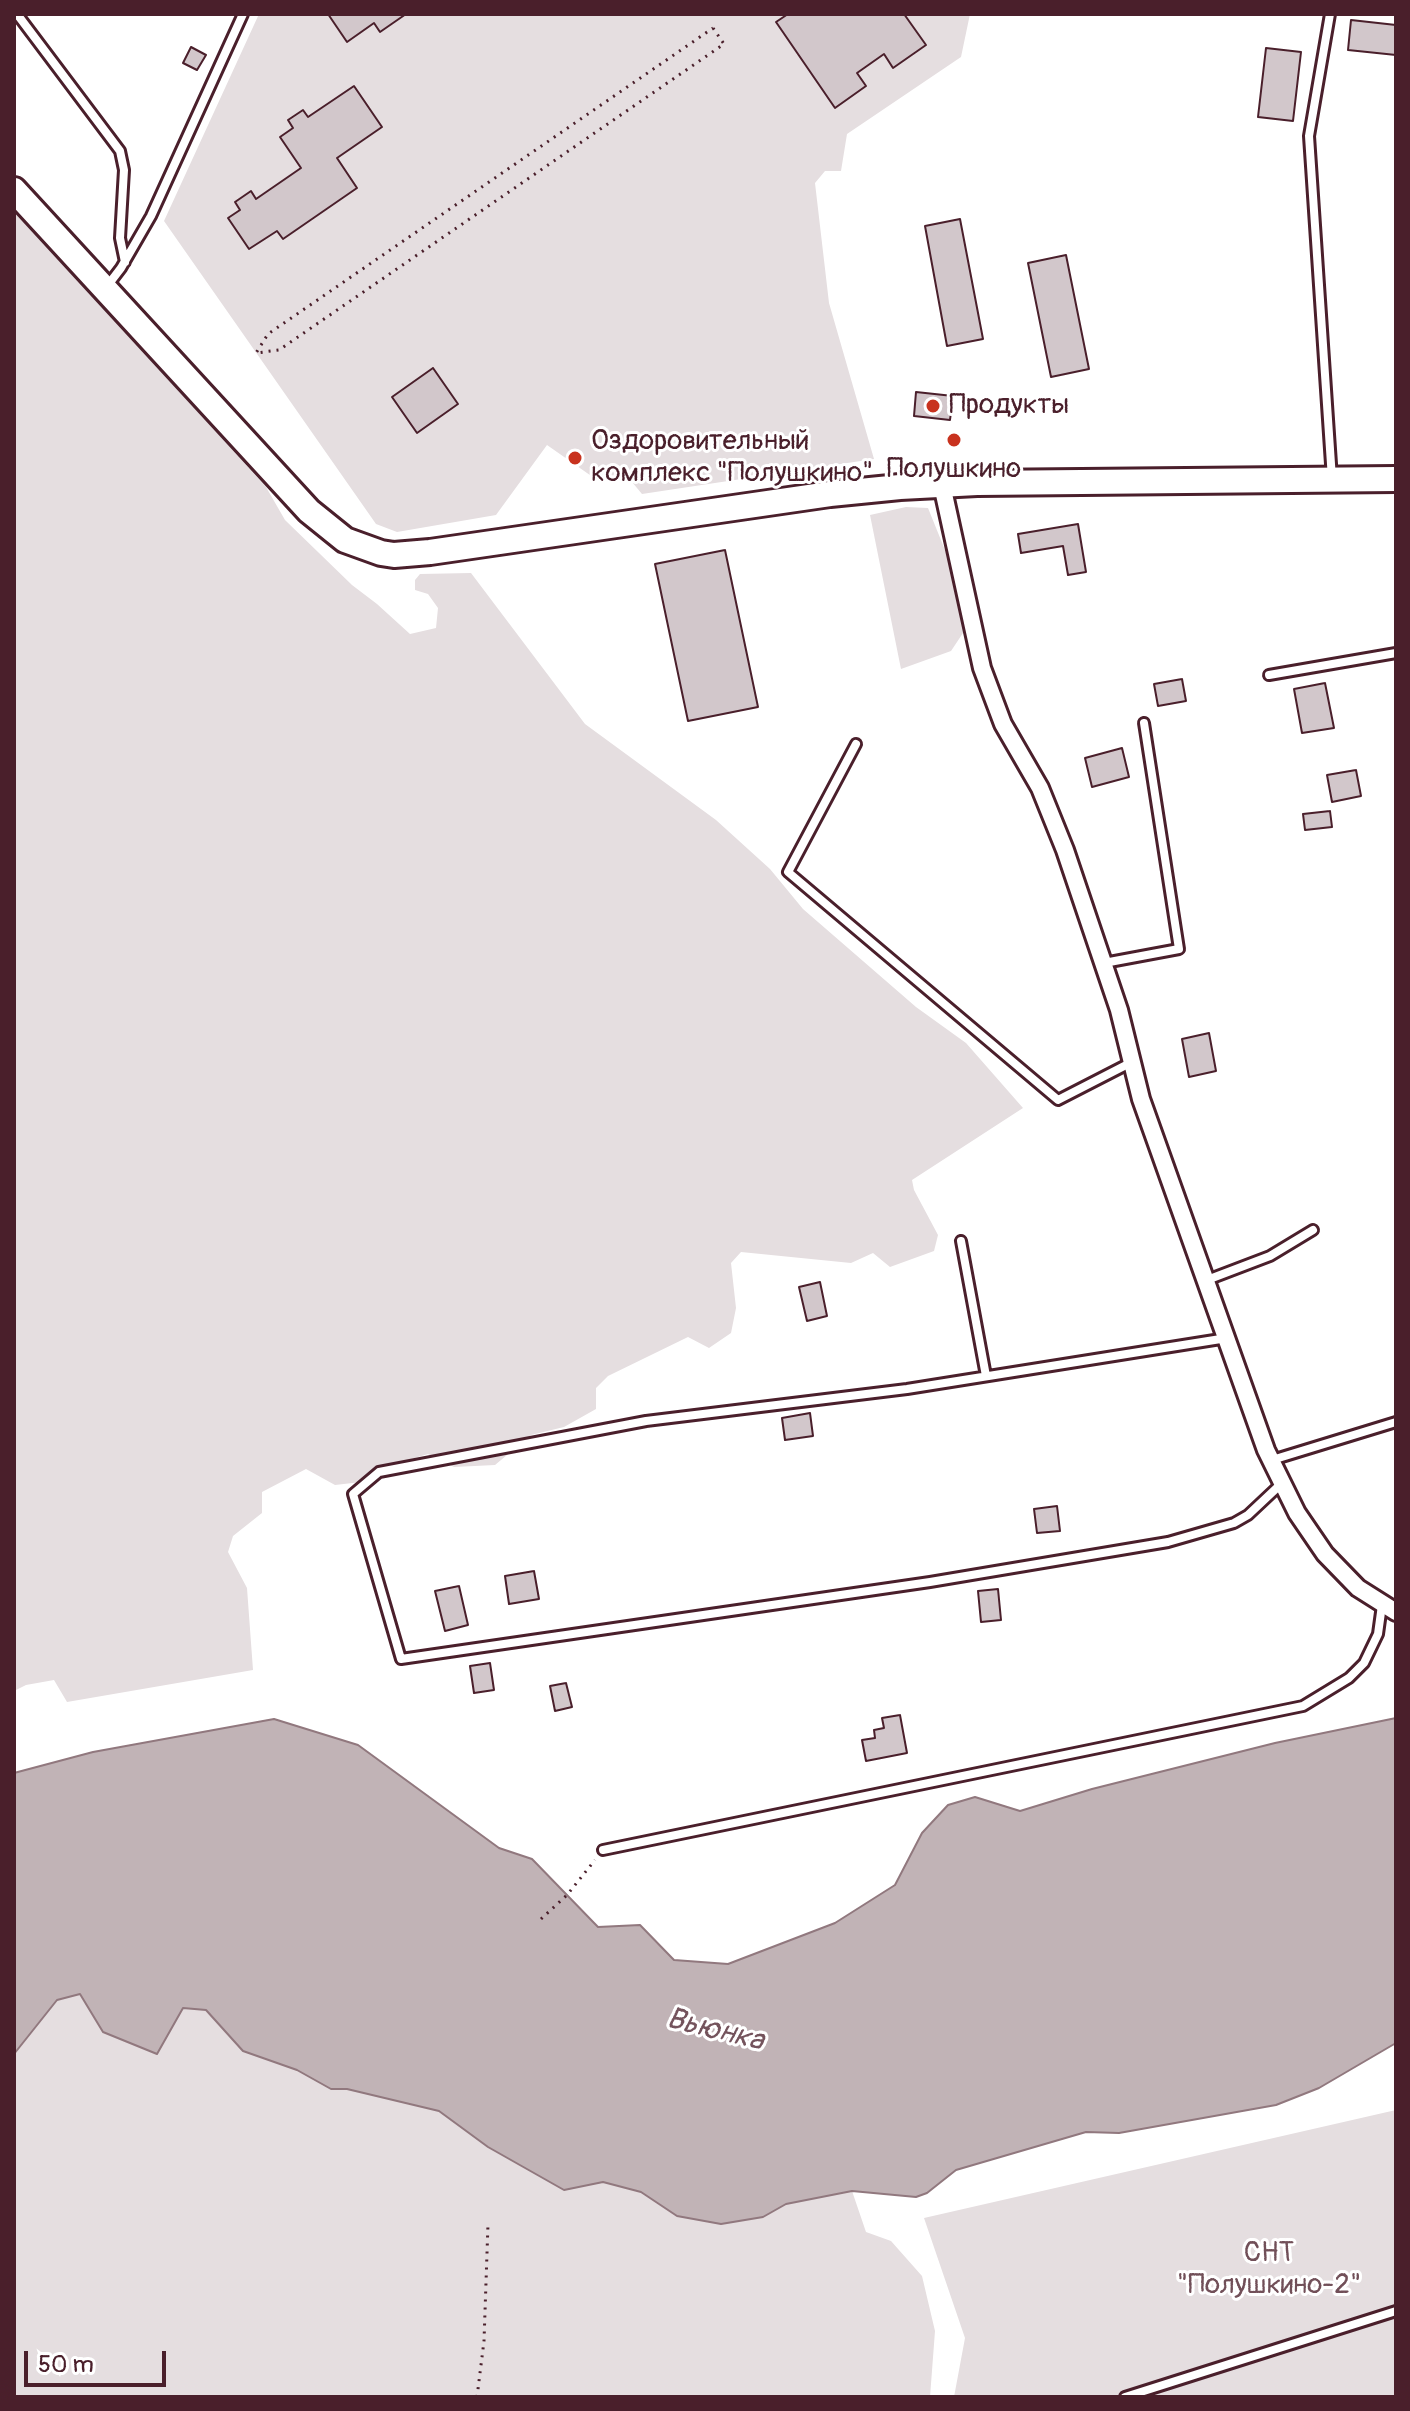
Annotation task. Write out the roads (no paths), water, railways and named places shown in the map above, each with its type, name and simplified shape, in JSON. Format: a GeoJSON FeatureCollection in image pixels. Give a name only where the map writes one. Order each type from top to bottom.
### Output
{"type":"FeatureCollection","features":[{"type":"Feature","properties":{"kind":"main road"},"geometry":{"type":"LineString","coordinates":[[14,190],[309,511],[345,540],[369,550],[394,555],[430,552],[830,494],[942,485],[1396,479]]}},
{"type":"Feature","properties":{"kind":"street"},"geometry":{"type":"LineString","coordinates":[[942,485],[982,668],[1003,724],[1049,808],[1104,963],[1141,1099],[1271,1460],[1281,1484],[1325,1554],[1358,1588],[1389,1608]]}},
{"type":"Feature","properties":{"kind":"lane"},"geometry":{"type":"LineString","coordinates":[[17,14],[120,151],[124,170],[120,238],[125,262]]}},
{"type":"Feature","properties":{"kind":"lane"},"geometry":{"type":"LineString","coordinates":[[104,289],[125,262],[151,216],[243,14]]}},
{"type":"Feature","properties":{"kind":"lane"},"geometry":{"type":"LineString","coordinates":[[1330,14],[1309,136],[1332,480]]}},
{"type":"Feature","properties":{"kind":"lane"},"geometry":{"type":"LineString","coordinates":[[1269,675],[1396,653]]}},
{"type":"Feature","properties":{"kind":"lane"},"geometry":{"type":"LineString","coordinates":[[1104,963],[1179,949],[1144,723]]}},
{"type":"Feature","properties":{"kind":"lane"},"geometry":{"type":"LineString","coordinates":[[856,744],[788,872],[1058,1100],[1132,1062]]}},
{"type":"Feature","properties":{"kind":"lane"},"geometry":{"type":"LineString","coordinates":[[1207,1280],[1270,1256],[1313,1230]]}},
{"type":"Feature","properties":{"kind":"lane"},"geometry":{"type":"LineString","coordinates":[[961,1241],[986,1376]]}},
{"type":"Feature","properties":{"kind":"lane"},"geometry":{"type":"LineString","coordinates":[[1227,1338],[818,1402],[646,1421],[379,1472],[353,1494],[401,1659],[930,1582],[1168,1542],[1234,1523],[1260,1505],[1281,1484]]}},
{"type":"Feature","properties":{"kind":"lane"},"geometry":{"type":"LineString","coordinates":[[1271,1460],[1396,1422]]}},
{"type":"Feature","properties":{"kind":"lane"},"geometry":{"type":"LineString","coordinates":[[603,1850],[1303,1706],[1349,1678],[1364,1663],[1389,1608]]}},
{"type":"Feature","properties":{"kind":"lane"},"geometry":{"type":"LineString","coordinates":[[1125,2397],[1396,2311]]}},
{"type":"Feature","properties":{"kind":"water","name":"Вьюнка"},"geometry":{"type":"Polygon","coordinates":[[[1396,1718],[1396,2043],[1319,2088],[1276,2105],[1119,2133],[1086,2132],[956,2170],[927,2193],[916,2197],[852,2191],[786,2204],[763,2217],[721,2224],[677,2216],[641,2192],[603,2182],[564,2190],[488,2147],[439,2111],[347,2089],[331,2089],[297,2070],[243,2051],[206,2010],[183,2008],[157,2054],[103,2032],[80,1994],[57,2000],[14,2054],[14,1773],[93,1752],[274,1719],[358,1745],[499,1848],[532,1859],[598,1927],[640,1925],[674,1960],[728,1964],[835,1923],[895,1885],[922,1833],[948,1805],[975,1797],[1020,1811],[1092,1789],[1275,1743],[1396,1718]]]}},
{"type":"Feature","properties":{"kind":"place","name":"Продукты"},"geometry":{"type":"Point","coordinates":[933,406]}},
{"type":"Feature","properties":{"kind":"place","name":"Полушкино"},"geometry":{"type":"Point","coordinates":[954,440]}},
{"type":"Feature","properties":{"kind":"place","name":"Оздоровительный комплекс \"Полушкино\""},"geometry":{"type":"Point","coordinates":[575,458]}},
{"type":"Feature","properties":{"kind":"park label","name":"СНТ \"Полушкино-2\""},"geometry":{"type":"Point","coordinates":[1269,2270]}}]}
